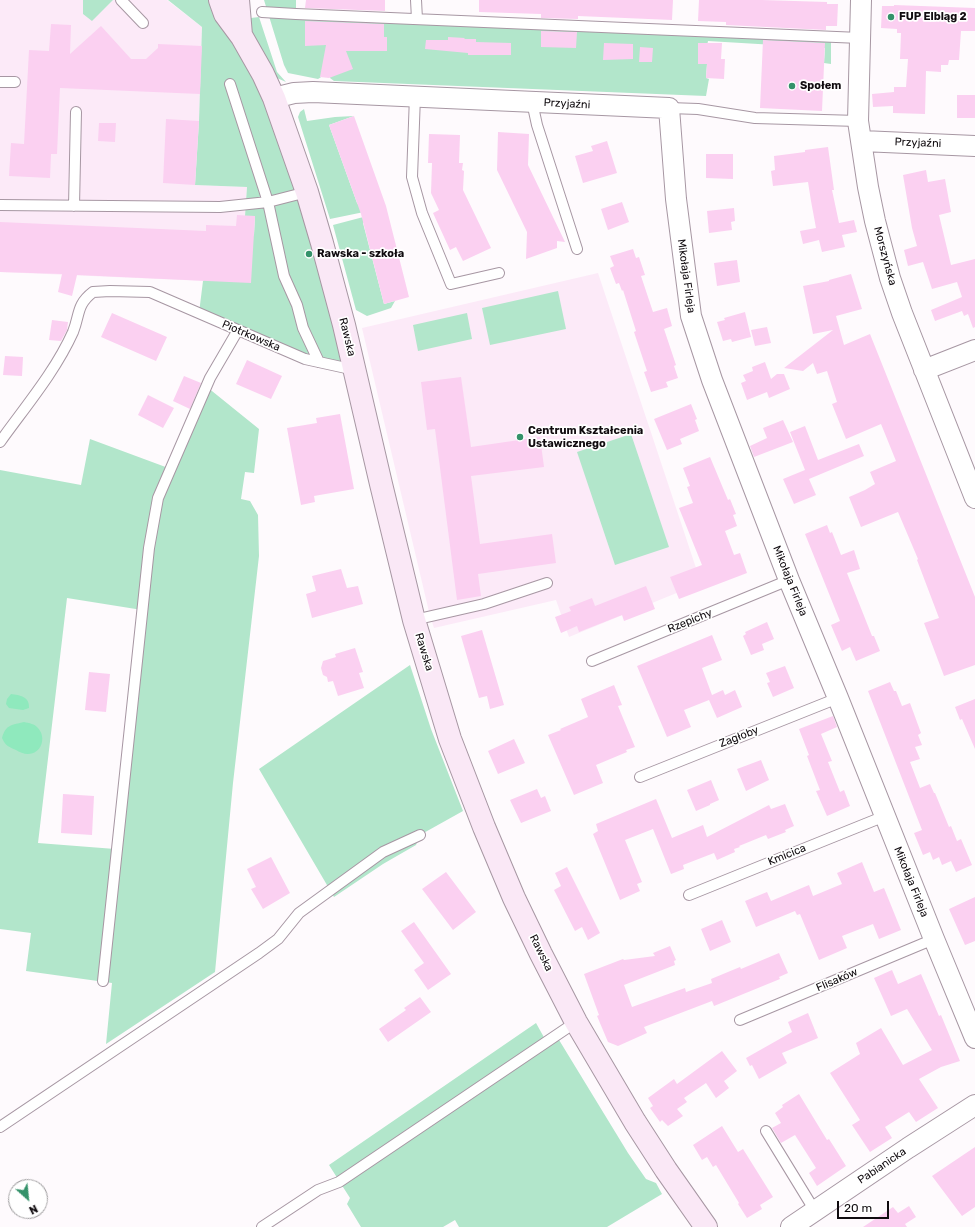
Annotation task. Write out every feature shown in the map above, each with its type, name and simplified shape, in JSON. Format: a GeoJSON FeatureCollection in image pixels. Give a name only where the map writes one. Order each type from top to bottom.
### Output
{"type":"FeatureCollection","features":[{"type":"Feature","properties":{"kind":"street","name":"Rawska"},"geometry":{"type":"LineString","coordinates":[[220,0],[225,14],[242,36],[263,74],[274,98],[307,192],[334,285],[414,620],[450,739],[484,827],[514,898],[576,1022],[635,1122],[670,1176],[706,1227]]}},
{"type":"Feature","properties":{"kind":"street","name":"Rawska"},"geometry":{"type":"LineString","coordinates":[[238,0],[242,36]]}},
{"type":"Feature","properties":{"kind":"street","name":"Morszyńska"},"geometry":{"type":"LineString","coordinates":[[861,0],[858,121],[868,187],[875,221],[890,278],[902,312],[975,498]]}},
{"type":"Feature","properties":{"kind":"street","name":"Przyjaźni"},"geometry":{"type":"LineString","coordinates":[[274,98],[313,92],[669,108]]}},
{"type":"Feature","properties":{"kind":"street","name":"Mikołaja Firleja"},"geometry":{"type":"LineString","coordinates":[[669,108],[676,199],[691,316],[712,380],[789,580],[975,1038]]}},
{"type":"Feature","properties":{"kind":"street","name":"Przyjaźni"},"geometry":{"type":"LineString","coordinates":[[862,141],[975,146]]}},
{"type":"Feature","properties":{"kind":"street"},"geometry":{"type":"LineString","coordinates":[[924,370],[975,350]]}},
{"type":"Feature","properties":{"kind":"street","name":"Pabianicka"},"geometry":{"type":"LineString","coordinates":[[791,1227],[975,1105]]}},
{"type":"Feature","properties":{"kind":"lane"},"geometry":{"type":"LineString","coordinates":[[121,0],[143,23]]}},
{"type":"Feature","properties":{"kind":"lane"},"geometry":{"type":"LineString","coordinates":[[416,0],[417,19]]}},
{"type":"Feature","properties":{"kind":"lane"},"geometry":{"type":"LineString","coordinates":[[262,12],[860,38]]}},
{"type":"Feature","properties":{"kind":"lane"},"geometry":{"type":"LineString","coordinates":[[0,82],[15,82]]}},
{"type":"Feature","properties":{"kind":"lane"},"geometry":{"type":"LineString","coordinates":[[230,84],[268,202],[284,276],[297,305],[303,328],[319,362]]}},
{"type":"Feature","properties":{"kind":"lane"},"geometry":{"type":"LineString","coordinates":[[415,96],[412,177],[422,213],[451,284],[499,273]]}},
{"type":"Feature","properties":{"kind":"lane"},"geometry":{"type":"LineString","coordinates":[[532,102],[537,125],[577,249]]}},
{"type":"Feature","properties":{"kind":"lane","name":"Przyjaźni"},"geometry":{"type":"LineString","coordinates":[[669,108],[698,109],[755,118],[858,121]]}},
{"type":"Feature","properties":{"kind":"lane"},"geometry":{"type":"LineString","coordinates":[[74,206],[76,112]]}},
{"type":"Feature","properties":{"kind":"lane"},"geometry":{"type":"LineString","coordinates":[[0,205],[220,207],[268,202],[307,192]]}},
{"type":"Feature","properties":{"kind":"lane","name":"Piotrkowska"},"geometry":{"type":"LineString","coordinates":[[0,442],[47,378],[68,343],[74,329],[78,310],[81,304],[93,292],[150,292],[305,359],[355,370]]}},
{"type":"Feature","properties":{"kind":"lane"},"geometry":{"type":"LineString","coordinates":[[103,981],[149,548],[155,511],[158,498],[210,378],[238,330]]}},
{"type":"Feature","properties":{"kind":"lane","name":"Rzepichy"},"geometry":{"type":"LineString","coordinates":[[592,661],[789,580]]}},
{"type":"Feature","properties":{"kind":"lane"},"geometry":{"type":"LineString","coordinates":[[414,620],[484,604],[547,583]]}},
{"type":"Feature","properties":{"kind":"lane","name":"Zagłoby"},"geometry":{"type":"LineString","coordinates":[[640,777],[838,698]]}},
{"type":"Feature","properties":{"kind":"lane","name":"Kmicica"},"geometry":{"type":"LineString","coordinates":[[689,895],[885,816]]}},
{"type":"Feature","properties":{"kind":"lane"},"geometry":{"type":"LineString","coordinates":[[0,1127],[259,954],[278,939],[300,913],[383,852],[420,835]]}},
{"type":"Feature","properties":{"kind":"lane","name":"Flisaków"},"geometry":{"type":"LineString","coordinates":[[740,1020],[934,939]]}},
{"type":"Feature","properties":{"kind":"lane"},"geometry":{"type":"LineString","coordinates":[[262,1227],[318,1190],[339,1182],[576,1022]]}},
{"type":"Feature","properties":{"kind":"lane"},"geometry":{"type":"LineString","coordinates":[[766,1131],[815,1211]]}},
{"type":"Feature","properties":{"kind":"shaded area"},"geometry":{"type":"Polygon","coordinates":[[[0,0],[83,0],[83,14],[92,20],[113,0],[167,0],[202,27],[195,185],[247,187],[245,216],[255,216],[251,283],[0,272],[0,0]]]}},
{"type":"Feature","properties":{"kind":"shaded area"},"geometry":{"type":"Polygon","coordinates":[[[83,0],[113,0],[92,21],[83,14],[83,0]]]}},
{"type":"Feature","properties":{"kind":"shaded area"},"geometry":{"type":"Polygon","coordinates":[[[168,0],[213,0],[261,91],[304,212],[346,368],[305,359],[199,313],[203,281],[254,235],[255,216],[245,216],[247,187],[195,185],[202,27],[168,0]]]}},
{"type":"Feature","properties":{"kind":"shaded area"},"geometry":{"type":"Polygon","coordinates":[[[264,0],[296,0],[296,14],[831,36],[831,64],[824,63],[825,48],[708,41],[707,46],[698,46],[698,64],[707,64],[706,78],[709,79],[706,96],[334,81],[330,78],[331,71],[318,79],[288,73],[284,65],[264,0]]]}},
{"type":"Feature","properties":{"kind":"shaded area"},"geometry":{"type":"Polygon","coordinates":[[[259,17],[277,72],[286,82],[277,78],[254,38],[247,21],[251,18],[259,17]]]}},
{"type":"Feature","properties":{"kind":"shaded area"},"geometry":{"type":"Polygon","coordinates":[[[304,109],[307,121],[354,116],[329,125],[357,203],[364,212],[330,219],[298,117],[300,112],[304,109]]]}},
{"type":"Feature","properties":{"kind":"shaded area"},"geometry":{"type":"Polygon","coordinates":[[[371,215],[363,223],[384,304],[395,301],[391,308],[367,316],[356,310],[333,225],[371,215]]]}},
{"type":"Feature","properties":{"kind":"shaded area","name":"Centrum Kształcenia Ustawicznego"},"geometry":{"type":"Polygon","coordinates":[[[598,273],[701,583],[569,637],[556,600],[434,628],[362,328],[598,273]]]}},
{"type":"Feature","properties":{"kind":"shaded area"},"geometry":{"type":"Polygon","coordinates":[[[558,291],[566,329],[490,345],[482,308],[558,291]]]}},
{"type":"Feature","properties":{"kind":"shaded area"},"geometry":{"type":"Polygon","coordinates":[[[467,313],[472,339],[418,351],[413,325],[467,313]]]}},
{"type":"Feature","properties":{"kind":"shaded area"},"geometry":{"type":"Polygon","coordinates":[[[207,387],[259,429],[254,473],[245,472],[241,499],[250,501],[258,515],[259,556],[233,783],[215,972],[106,1044],[112,983],[26,971],[31,933],[0,929],[0,470],[81,485],[90,439],[171,469],[207,387]],[[67,598],[38,843],[115,849],[142,610],[67,598]]]}},
{"type":"Feature","properties":{"kind":"shaded area"},"geometry":{"type":"Polygon","coordinates":[[[631,434],[669,547],[615,565],[577,452],[631,434]]]}},
{"type":"Feature","properties":{"kind":"shaded area"},"geometry":{"type":"Polygon","coordinates":[[[410,665],[431,729],[463,811],[420,835],[416,845],[383,864],[334,897],[259,769],[410,665]]]}},
{"type":"Feature","properties":{"kind":"shaded area"},"geometry":{"type":"Polygon","coordinates":[[[11,694],[24,697],[28,701],[29,708],[23,710],[9,708],[6,704],[7,699],[11,694]]]}},
{"type":"Feature","properties":{"kind":"shaded area"},"geometry":{"type":"Polygon","coordinates":[[[24,722],[32,724],[41,732],[41,745],[33,753],[23,753],[11,748],[2,738],[5,730],[10,726],[24,722]]]}},
{"type":"Feature","properties":{"kind":"shaded area"},"geometry":{"type":"Polygon","coordinates":[[[536,1023],[546,1041],[556,1035],[628,1153],[646,1179],[656,1183],[662,1194],[607,1227],[459,1227],[455,1220],[443,1227],[361,1227],[347,1204],[350,1198],[329,1165],[536,1023]]]}},
{"type":"Feature","properties":{"kind":"building"},"geometry":{"type":"Polygon","coordinates":[[[306,0],[385,0],[385,11],[305,8],[306,0]]]}},
{"type":"Feature","properties":{"kind":"building"},"geometry":{"type":"Polygon","coordinates":[[[479,0],[673,0],[672,20],[578,16],[578,19],[541,18],[541,14],[479,12],[479,0]]]}},
{"type":"Feature","properties":{"kind":"building"},"geometry":{"type":"Polygon","coordinates":[[[699,0],[762,0],[827,2],[827,4],[838,4],[837,26],[826,26],[826,30],[726,25],[726,22],[698,21],[699,0]]]}},
{"type":"Feature","properties":{"kind":"building"},"geometry":{"type":"Polygon","coordinates":[[[894,5],[975,8],[975,31],[961,31],[959,60],[949,60],[948,65],[941,65],[941,72],[926,71],[925,114],[893,113],[893,106],[873,107],[872,94],[894,92],[894,87],[906,87],[908,59],[900,59],[901,33],[897,33],[897,29],[881,28],[882,6],[894,5]]]}},
{"type":"Feature","properties":{"kind":"building"},"geometry":{"type":"Polygon","coordinates":[[[305,21],[384,24],[384,37],[387,37],[387,51],[346,51],[353,69],[329,78],[320,77],[326,45],[305,46],[305,21]]]}},
{"type":"Feature","properties":{"kind":"building"},"geometry":{"type":"Polygon","coordinates":[[[51,24],[71,25],[70,54],[101,26],[131,59],[146,59],[158,48],[158,44],[202,46],[200,94],[60,88],[57,154],[51,154],[50,178],[9,176],[11,143],[24,144],[29,50],[49,51],[51,24]]]}},
{"type":"Feature","properties":{"kind":"building"},"geometry":{"type":"Polygon","coordinates":[[[541,31],[577,32],[576,48],[541,47],[541,31]]]}},
{"type":"Feature","properties":{"kind":"building"},"geometry":{"type":"Polygon","coordinates":[[[448,37],[476,39],[476,42],[511,43],[511,55],[468,55],[468,53],[425,49],[426,40],[448,40],[448,37]]]}},
{"type":"Feature","properties":{"kind":"building","name":"Społem"},"geometry":{"type":"Polygon","coordinates":[[[763,40],[825,43],[822,111],[760,108],[763,40]]]}},
{"type":"Feature","properties":{"kind":"building"},"geometry":{"type":"Polygon","coordinates":[[[604,43],[633,44],[633,59],[603,60],[604,43]]]}},
{"type":"Feature","properties":{"kind":"building"},"geometry":{"type":"Polygon","coordinates":[[[698,43],[722,43],[721,59],[725,59],[724,79],[706,78],[707,64],[698,64],[698,43]]]}},
{"type":"Feature","properties":{"kind":"building"},"geometry":{"type":"Polygon","coordinates":[[[640,47],[653,48],[652,62],[639,62],[640,47]]]}},
{"type":"Feature","properties":{"kind":"building"},"geometry":{"type":"Polygon","coordinates":[[[957,95],[975,95],[975,118],[957,118],[957,95]]]}},
{"type":"Feature","properties":{"kind":"building"},"geometry":{"type":"Polygon","coordinates":[[[354,116],[386,206],[409,297],[384,304],[361,214],[329,125],[354,116]]]}},
{"type":"Feature","properties":{"kind":"building"},"geometry":{"type":"Polygon","coordinates":[[[166,119],[199,121],[195,185],[163,183],[166,119]]]}},
{"type":"Feature","properties":{"kind":"building"},"geometry":{"type":"Polygon","coordinates":[[[99,123],[116,123],[115,142],[98,141],[99,123]]]}},
{"type":"Feature","properties":{"kind":"building"},"geometry":{"type":"Polygon","coordinates":[[[498,132],[529,134],[528,165],[565,242],[557,241],[557,248],[526,259],[527,232],[497,170],[498,132]]]}},
{"type":"Feature","properties":{"kind":"building"},"geometry":{"type":"Polygon","coordinates":[[[429,134],[460,135],[459,163],[463,163],[463,190],[491,248],[463,261],[456,247],[450,250],[433,213],[439,210],[431,193],[432,163],[428,163],[429,134]]]}},
{"type":"Feature","properties":{"kind":"building"},"geometry":{"type":"Polygon","coordinates":[[[607,141],[617,173],[583,183],[575,156],[593,151],[591,146],[607,141]]]}},
{"type":"Feature","properties":{"kind":"building"},"geometry":{"type":"Polygon","coordinates":[[[828,147],[834,190],[832,190],[839,223],[854,220],[857,232],[842,235],[845,247],[822,252],[819,240],[803,244],[800,231],[816,228],[808,182],[773,186],[771,171],[775,170],[774,156],[828,147]]]}},
{"type":"Feature","properties":{"kind":"building"},"geometry":{"type":"Polygon","coordinates":[[[706,154],[733,154],[733,179],[706,178],[706,154]]]}},
{"type":"Feature","properties":{"kind":"building"},"geometry":{"type":"Polygon","coordinates":[[[926,170],[928,182],[945,179],[951,212],[939,215],[951,265],[975,259],[975,327],[973,328],[968,314],[964,316],[962,311],[935,321],[931,310],[962,297],[957,282],[932,289],[923,262],[908,266],[904,250],[917,246],[912,228],[903,175],[926,170]]]}},
{"type":"Feature","properties":{"kind":"building"},"geometry":{"type":"Polygon","coordinates":[[[622,202],[629,222],[608,230],[601,209],[622,202]]]}},
{"type":"Feature","properties":{"kind":"building"},"geometry":{"type":"Polygon","coordinates":[[[734,208],[735,221],[731,222],[732,230],[709,233],[707,211],[734,208]]]}},
{"type":"Feature","properties":{"kind":"building"},"geometry":{"type":"Polygon","coordinates":[[[237,215],[255,216],[251,283],[77,275],[72,296],[58,292],[62,274],[0,272],[0,222],[206,231],[206,225],[236,226],[237,215]]]}},
{"type":"Feature","properties":{"kind":"building"},"geometry":{"type":"Polygon","coordinates":[[[633,249],[636,258],[639,257],[645,275],[641,276],[653,312],[667,308],[672,326],[664,329],[676,365],[674,366],[678,378],[666,382],[668,387],[651,392],[644,372],[647,371],[634,332],[636,331],[623,290],[622,291],[619,283],[616,284],[610,268],[614,266],[610,256],[633,249]]]}},
{"type":"Feature","properties":{"kind":"building"},"geometry":{"type":"Polygon","coordinates":[[[737,260],[740,282],[717,286],[714,263],[737,260]]]}},
{"type":"Feature","properties":{"kind":"building"},"geometry":{"type":"Polygon","coordinates":[[[851,274],[862,309],[836,316],[844,345],[870,334],[975,597],[975,665],[944,676],[924,623],[939,618],[917,560],[918,559],[898,512],[861,527],[849,497],[875,484],[870,472],[896,461],[881,424],[846,439],[832,404],[837,402],[827,371],[817,374],[813,363],[803,371],[784,368],[833,330],[813,334],[803,286],[829,281],[851,274]]]}},
{"type":"Feature","properties":{"kind":"building"},"geometry":{"type":"Polygon","coordinates":[[[745,312],[751,337],[732,342],[731,339],[723,341],[717,322],[725,320],[724,318],[745,312]]]}},
{"type":"Feature","properties":{"kind":"building"},"geometry":{"type":"Polygon","coordinates":[[[112,313],[167,337],[156,361],[101,337],[112,313]]]}},
{"type":"Feature","properties":{"kind":"building"},"geometry":{"type":"Polygon","coordinates":[[[52,320],[68,322],[67,330],[61,341],[49,340],[52,320]]]}},
{"type":"Feature","properties":{"kind":"building"},"geometry":{"type":"Polygon","coordinates":[[[767,327],[771,343],[755,346],[751,330],[767,327]]]}},
{"type":"Feature","properties":{"kind":"building"},"geometry":{"type":"Polygon","coordinates":[[[5,356],[23,357],[22,376],[3,375],[5,356]]]}},
{"type":"Feature","properties":{"kind":"building"},"geometry":{"type":"Polygon","coordinates":[[[247,360],[282,376],[271,399],[236,384],[247,360]]]}},
{"type":"Feature","properties":{"kind":"building"},"geometry":{"type":"Polygon","coordinates":[[[765,362],[771,379],[777,374],[784,374],[790,389],[769,398],[767,392],[747,400],[741,383],[746,381],[743,375],[753,371],[752,367],[765,362]]]}},
{"type":"Feature","properties":{"kind":"building"},"geometry":{"type":"Polygon","coordinates":[[[184,376],[201,383],[190,409],[173,401],[184,376]]]}},
{"type":"Feature","properties":{"kind":"building"},"geometry":{"type":"Polygon","coordinates":[[[461,377],[471,447],[540,437],[544,467],[471,476],[480,544],[552,534],[556,563],[478,574],[481,596],[457,600],[435,429],[427,430],[421,382],[461,377]]]}},
{"type":"Feature","properties":{"kind":"building"},"geometry":{"type":"Polygon","coordinates":[[[148,395],[174,408],[163,428],[138,415],[148,395]]]}},
{"type":"Feature","properties":{"kind":"building"},"geometry":{"type":"Polygon","coordinates":[[[691,404],[697,419],[695,420],[699,431],[680,439],[682,444],[667,450],[654,419],[691,404]]]}},
{"type":"Feature","properties":{"kind":"building"},"geometry":{"type":"Polygon","coordinates":[[[340,414],[354,489],[314,496],[315,502],[301,505],[287,428],[317,423],[316,418],[340,414]]]}},
{"type":"Feature","properties":{"kind":"building"},"geometry":{"type":"Polygon","coordinates":[[[783,420],[793,442],[754,457],[750,446],[767,438],[763,428],[783,420]]]}},
{"type":"Feature","properties":{"kind":"building"},"geometry":{"type":"Polygon","coordinates":[[[805,426],[818,460],[859,444],[864,456],[809,479],[816,495],[794,504],[783,479],[805,470],[790,432],[805,426]]]}},
{"type":"Feature","properties":{"kind":"building"},"geometry":{"type":"Polygon","coordinates":[[[710,457],[728,500],[730,499],[736,514],[733,515],[737,526],[725,531],[734,555],[740,553],[747,573],[679,599],[670,577],[702,565],[679,508],[693,503],[687,487],[690,486],[683,468],[710,457]]]}},
{"type":"Feature","properties":{"kind":"building"},"geometry":{"type":"Polygon","coordinates":[[[827,525],[830,533],[832,532],[841,555],[854,550],[860,569],[847,573],[872,636],[874,636],[880,651],[856,661],[850,647],[842,651],[831,625],[840,621],[805,534],[827,525]]]}},
{"type":"Feature","properties":{"kind":"building"},"geometry":{"type":"Polygon","coordinates":[[[341,569],[347,588],[358,586],[363,604],[312,618],[306,594],[316,591],[312,576],[341,569]]]}},
{"type":"Feature","properties":{"kind":"building"},"geometry":{"type":"Polygon","coordinates":[[[646,586],[655,609],[624,621],[622,615],[579,632],[577,626],[561,633],[555,617],[571,611],[569,607],[592,598],[595,606],[646,586]]]}},
{"type":"Feature","properties":{"kind":"building"},"geometry":{"type":"Polygon","coordinates":[[[767,622],[774,639],[762,644],[764,650],[751,655],[743,636],[746,634],[745,632],[767,622]]]}},
{"type":"Feature","properties":{"kind":"building"},"geometry":{"type":"Polygon","coordinates":[[[482,630],[504,705],[490,709],[487,696],[479,698],[461,636],[482,630]]]}},
{"type":"Feature","properties":{"kind":"building"},"geometry":{"type":"Polygon","coordinates":[[[712,635],[722,660],[702,668],[712,695],[723,690],[725,695],[735,690],[742,707],[717,718],[709,700],[684,710],[691,727],[667,737],[637,666],[712,635]]]}},
{"type":"Feature","properties":{"kind":"building"},"geometry":{"type":"Polygon","coordinates":[[[355,648],[363,672],[359,673],[364,688],[338,696],[333,681],[328,682],[327,677],[323,675],[321,668],[323,661],[336,657],[335,654],[355,648]]]}},
{"type":"Feature","properties":{"kind":"building"},"geometry":{"type":"Polygon","coordinates":[[[785,666],[794,688],[773,697],[767,683],[770,682],[766,673],[785,666]]]}},
{"type":"Feature","properties":{"kind":"building"},"geometry":{"type":"Polygon","coordinates":[[[89,672],[110,674],[106,712],[85,710],[89,672]]]}},
{"type":"Feature","properties":{"kind":"building"},"geometry":{"type":"Polygon","coordinates":[[[890,682],[894,691],[896,691],[902,706],[910,703],[921,733],[918,735],[922,745],[915,747],[920,759],[910,762],[920,788],[930,784],[949,827],[951,826],[957,841],[961,839],[972,865],[956,872],[951,861],[942,865],[939,857],[933,860],[930,852],[923,855],[914,833],[922,830],[868,691],[890,682]]]}},
{"type":"Feature","properties":{"kind":"building"},"geometry":{"type":"Polygon","coordinates":[[[614,685],[622,705],[618,706],[635,747],[596,765],[603,783],[574,795],[548,735],[588,717],[581,699],[614,685]]]}},
{"type":"Feature","properties":{"kind":"building"},"geometry":{"type":"Polygon","coordinates":[[[975,699],[975,749],[955,707],[975,699]]]}},
{"type":"Feature","properties":{"kind":"building"},"geometry":{"type":"Polygon","coordinates":[[[833,716],[837,727],[821,734],[832,761],[828,762],[840,792],[844,790],[850,806],[827,816],[816,791],[820,790],[807,756],[809,755],[799,729],[833,716]]]}},
{"type":"Feature","properties":{"kind":"building"},"geometry":{"type":"Polygon","coordinates":[[[514,739],[525,763],[498,774],[488,751],[514,739]]]}},
{"type":"Feature","properties":{"kind":"building"},"geometry":{"type":"Polygon","coordinates":[[[761,760],[769,780],[746,791],[737,769],[761,760]]]}},
{"type":"Feature","properties":{"kind":"building"},"geometry":{"type":"Polygon","coordinates":[[[711,780],[719,800],[696,811],[687,790],[711,780]]]}},
{"type":"Feature","properties":{"kind":"building"},"geometry":{"type":"Polygon","coordinates":[[[537,789],[541,798],[545,796],[551,811],[521,823],[510,800],[537,789]]]}},
{"type":"Feature","properties":{"kind":"building"},"geometry":{"type":"Polygon","coordinates":[[[63,794],[94,796],[92,835],[61,833],[63,794]]]}},
{"type":"Feature","properties":{"kind":"building"},"geometry":{"type":"Polygon","coordinates":[[[656,799],[672,838],[703,825],[707,837],[769,805],[771,809],[785,804],[794,826],[785,830],[786,832],[768,839],[766,835],[739,846],[740,847],[734,849],[735,852],[717,860],[714,853],[683,865],[684,869],[671,874],[653,829],[625,840],[642,882],[637,884],[640,891],[620,900],[593,834],[598,831],[596,824],[656,799]]]}},
{"type":"Feature","properties":{"kind":"building"},"geometry":{"type":"Polygon","coordinates":[[[271,857],[290,893],[263,909],[251,889],[256,887],[247,869],[271,857]]]}},
{"type":"Feature","properties":{"kind":"building"},"geometry":{"type":"Polygon","coordinates":[[[862,862],[874,892],[884,888],[901,930],[879,939],[873,924],[842,936],[847,948],[819,960],[800,914],[797,915],[795,911],[756,927],[745,901],[767,892],[771,901],[809,885],[813,896],[842,884],[837,873],[862,862]]]}},
{"type":"Feature","properties":{"kind":"building"},"geometry":{"type":"Polygon","coordinates":[[[567,867],[600,933],[588,940],[582,927],[575,931],[554,890],[561,886],[555,873],[567,867]]]}},
{"type":"Feature","properties":{"kind":"building"},"geometry":{"type":"Polygon","coordinates":[[[446,872],[476,912],[453,930],[422,889],[446,872]]]}},
{"type":"Feature","properties":{"kind":"building"},"geometry":{"type":"Polygon","coordinates":[[[975,897],[975,941],[965,945],[949,909],[975,897]]]}},
{"type":"Feature","properties":{"kind":"building"},"geometry":{"type":"Polygon","coordinates":[[[722,920],[731,942],[710,951],[701,929],[722,920]]]}},
{"type":"Feature","properties":{"kind":"building"},"geometry":{"type":"Polygon","coordinates":[[[414,922],[451,974],[428,990],[414,970],[424,963],[401,931],[414,922]]]}},
{"type":"Feature","properties":{"kind":"building"},"geometry":{"type":"Polygon","coordinates":[[[670,946],[676,960],[674,961],[675,965],[624,985],[632,1007],[685,988],[686,992],[712,983],[711,979],[740,967],[741,969],[779,953],[788,973],[779,977],[780,979],[714,1006],[712,1001],[644,1027],[647,1033],[618,1046],[608,1042],[597,1016],[599,1015],[584,974],[623,959],[655,956],[653,953],[670,946]]]}},
{"type":"Feature","properties":{"kind":"building"},"geometry":{"type":"Polygon","coordinates":[[[892,970],[898,984],[921,974],[939,1016],[941,1015],[960,1061],[941,1067],[919,1079],[938,1108],[916,1122],[909,1112],[885,1127],[892,1138],[870,1152],[852,1125],[860,1120],[830,1073],[860,1054],[856,1043],[881,1028],[903,1065],[932,1050],[907,1009],[891,1016],[874,978],[892,970]]]}},
{"type":"Feature","properties":{"kind":"building"},"geometry":{"type":"Polygon","coordinates":[[[420,997],[431,1012],[388,1042],[379,1029],[406,1010],[404,1008],[420,997]]]}},
{"type":"Feature","properties":{"kind":"building"},"geometry":{"type":"Polygon","coordinates":[[[808,1013],[818,1038],[782,1053],[787,1063],[759,1079],[752,1065],[750,1066],[746,1058],[792,1032],[788,1022],[808,1013]]]}},
{"type":"Feature","properties":{"kind":"building"},"geometry":{"type":"Polygon","coordinates":[[[722,1051],[737,1071],[724,1081],[729,1088],[716,1098],[706,1083],[684,1098],[687,1102],[677,1109],[683,1116],[668,1126],[662,1120],[660,1122],[650,1108],[653,1106],[648,1098],[674,1079],[677,1084],[722,1051]]]}},
{"type":"Feature","properties":{"kind":"building"},"geometry":{"type":"Polygon","coordinates":[[[799,1094],[827,1140],[829,1139],[846,1166],[817,1186],[809,1173],[816,1168],[795,1135],[781,1143],[772,1128],[781,1123],[775,1113],[783,1107],[782,1105],[799,1094]]]}},
{"type":"Feature","properties":{"kind":"building"},"geometry":{"type":"Polygon","coordinates":[[[722,1126],[738,1152],[743,1149],[773,1197],[760,1205],[762,1209],[747,1218],[716,1165],[713,1167],[707,1157],[702,1160],[693,1145],[722,1126]]]}},
{"type":"Feature","properties":{"kind":"building"},"geometry":{"type":"Polygon","coordinates":[[[975,1147],[975,1207],[962,1216],[932,1176],[975,1147]]]}},
{"type":"Feature","properties":{"kind":"building"},"geometry":{"type":"Polygon","coordinates":[[[909,1206],[916,1217],[905,1224],[907,1227],[863,1227],[893,1207],[898,1213],[909,1206]]]}},
{"type":"Feature","properties":{"kind":"place","name":"FUP Elbląg 2"},"geometry":{"type":"Point","coordinates":[891,17]}},
{"type":"Feature","properties":{"kind":"place","name":"Społem"},"geometry":{"type":"Point","coordinates":[792,86]}},
{"type":"Feature","properties":{"kind":"place","name":"Rawska - szkoła"},"geometry":{"type":"Point","coordinates":[309,254]}},
{"type":"Feature","properties":{"kind":"place","name":"Centrum Kształcenia Ustawicznego"},"geometry":{"type":"Point","coordinates":[520,437]}}]}
